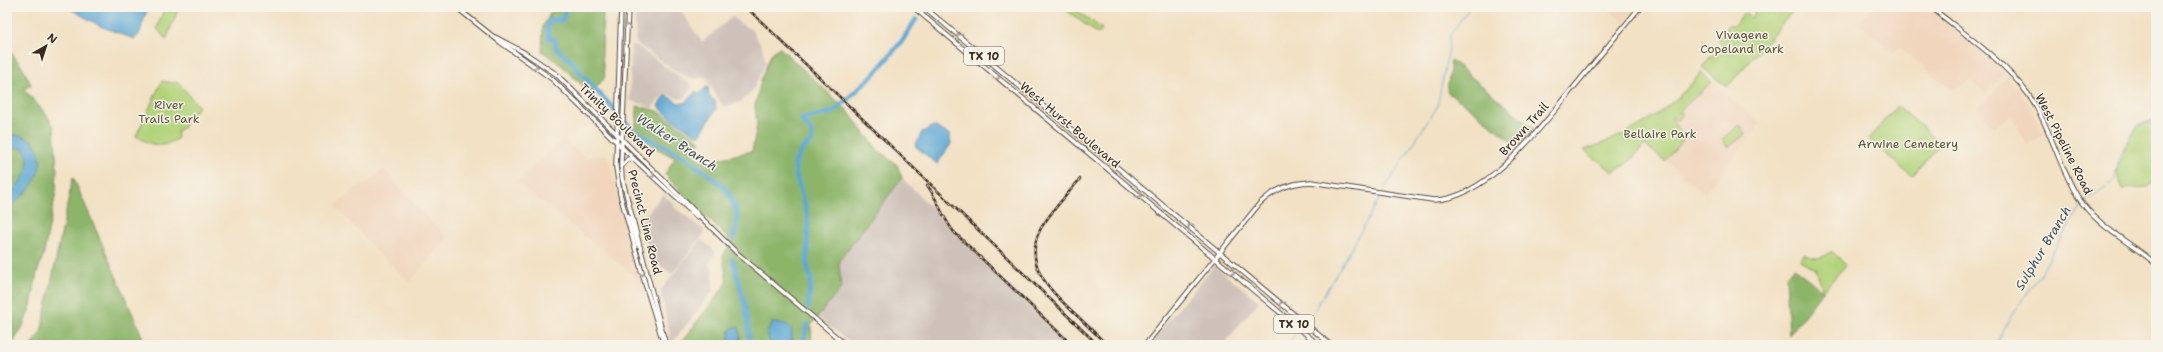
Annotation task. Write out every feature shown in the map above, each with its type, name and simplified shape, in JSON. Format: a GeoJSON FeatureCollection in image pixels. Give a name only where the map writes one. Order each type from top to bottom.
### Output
{"type":"FeatureCollection","features":[{"type":"Feature","properties":{"kind":"main road","name":"Trinity Boulevard"},"geometry":{"type":"LineString","coordinates":[[456,7],[495,38],[552,79],[635,160],[772,283],[846,345]]}},
{"type":"Feature","properties":{"kind":"main road"},"geometry":{"type":"LineString","coordinates":[[621,7],[616,167],[624,208],[646,287],[665,345]]}},
{"type":"Feature","properties":{"kind":"main road","name":"Precinct Line Road"},"geometry":{"type":"LineString","coordinates":[[628,7],[621,167],[623,185],[662,323],[665,345]]}},
{"type":"Feature","properties":{"kind":"main road","name":"West Hurst Boulevard"},"geometry":{"type":"LineString","coordinates":[[913,7],[1215,258]]}},
{"type":"Feature","properties":{"kind":"main road","name":"West Hurst Boulevard"},"geometry":{"type":"LineString","coordinates":[[924,7],[1220,252]]}},
{"type":"Feature","properties":{"kind":"main road","name":"Brown Trail"},"geometry":{"type":"LineString","coordinates":[[1220,252],[1260,203],[1270,194],[1283,187],[1305,182],[1381,191],[1433,200],[1444,200],[1462,194],[1495,173],[1515,156],[1536,133],[1640,7]]}},
{"type":"Feature","properties":{"kind":"main road","name":"West Pipeline Road"},"geometry":{"type":"LineString","coordinates":[[1931,7],[2012,77],[2033,102],[2078,197],[2087,210],[2101,223],[2156,264]]}},
{"type":"Feature","properties":{"kind":"main road","name":"Trinity Boulevard"},"geometry":{"type":"LineString","coordinates":[[495,38],[525,53],[551,71],[714,230]]}},
{"type":"Feature","properties":{"kind":"main road"},"geometry":{"type":"LineString","coordinates":[[621,167],[628,159],[635,160]]}},
{"type":"Feature","properties":{"kind":"main road"},"geometry":{"type":"LineString","coordinates":[[624,208],[630,207]]}},
{"type":"Feature","properties":{"kind":"main road"},"geometry":{"type":"LineString","coordinates":[[627,218],[630,218],[640,250],[643,254]]}},
{"type":"Feature","properties":{"kind":"main road"},"geometry":{"type":"LineString","coordinates":[[1144,345],[1220,252]]}},
{"type":"Feature","properties":{"kind":"main road","name":"TX 10"},"geometry":{"type":"LineString","coordinates":[[1220,252],[1331,345]]}},
{"type":"Feature","properties":{"kind":"main road","name":"TX 10"},"geometry":{"type":"LineString","coordinates":[[1215,258],[1319,345]]}},
{"type":"Feature","properties":{"kind":"shaded area"},"geometry":{"type":"Polygon","coordinates":[[[634,7],[678,7],[702,42],[733,16],[739,23],[752,30],[762,47],[766,62],[752,92],[740,102],[725,107],[722,105],[705,77],[694,79],[679,73],[636,43],[634,7]]]}},
{"type":"Feature","properties":{"kind":"shaded area"},"geometry":{"type":"Polygon","coordinates":[[[1614,7],[1636,7],[1624,22],[1611,11],[1614,7]]]}},
{"type":"Feature","properties":{"kind":"shaded area"},"geometry":{"type":"Polygon","coordinates":[[[1871,7],[1927,7],[1976,47],[2004,73],[1986,93],[1972,81],[1952,90],[1899,47],[1894,53],[1858,23],[1871,7]]]}},
{"type":"Feature","properties":{"kind":"shaded area"},"geometry":{"type":"Polygon","coordinates":[[[631,45],[637,46],[692,86],[684,98],[679,99],[667,94],[663,95],[652,108],[630,100],[631,45]]]}},
{"type":"Feature","properties":{"kind":"shaded area"},"geometry":{"type":"Polygon","coordinates":[[[2007,77],[2020,91],[2044,134],[2027,145],[2012,115],[1993,128],[1979,109],[2007,77]]]}},
{"type":"Feature","properties":{"kind":"shaded area"},"geometry":{"type":"Polygon","coordinates":[[[1712,82],[1760,124],[1705,194],[1665,161],[1684,138],[1670,118],[1712,82]]]}},
{"type":"Feature","properties":{"kind":"shaded area"},"geometry":{"type":"Polygon","coordinates":[[[563,140],[585,157],[607,155],[640,280],[516,181],[563,140]]]}},
{"type":"Feature","properties":{"kind":"shaded area"},"geometry":{"type":"Polygon","coordinates":[[[384,169],[428,219],[447,237],[410,282],[383,258],[335,206],[357,187],[363,186],[384,169]]]}},
{"type":"Feature","properties":{"kind":"shaded area"},"geometry":{"type":"Polygon","coordinates":[[[902,178],[1067,345],[853,345],[818,317],[841,288],[839,262],[902,178]]]}},
{"type":"Feature","properties":{"kind":"shaded area"},"geometry":{"type":"Polygon","coordinates":[[[663,194],[675,205],[674,207],[704,230],[704,234],[672,274],[652,259],[640,223],[663,194]]]}},
{"type":"Feature","properties":{"kind":"shaded area"},"geometry":{"type":"Polygon","coordinates":[[[701,240],[715,251],[714,256],[708,265],[713,269],[713,290],[673,342],[671,342],[661,290],[701,240]]]}},
{"type":"Feature","properties":{"kind":"shaded area"},"geometry":{"type":"Polygon","coordinates":[[[1214,266],[1259,301],[1223,345],[1148,345],[1214,266]]]}},
{"type":"Feature","properties":{"kind":"green space"},"geometry":{"type":"Polygon","coordinates":[[[165,7],[179,7],[166,40],[157,28],[165,7]]]}},
{"type":"Feature","properties":{"kind":"green space"},"geometry":{"type":"Polygon","coordinates":[[[554,7],[603,7],[602,56],[605,77],[591,94],[561,65],[542,51],[543,26],[554,7]]]}},
{"type":"Feature","properties":{"kind":"green space"},"geometry":{"type":"Polygon","coordinates":[[[1062,7],[1072,7],[1102,29],[1098,34],[1062,7]]]}},
{"type":"Feature","properties":{"kind":"green space","name":"Vivagene Copeland Park"},"geometry":{"type":"Polygon","coordinates":[[[1755,7],[1795,9],[1727,87],[1702,67],[1713,54],[1716,57],[1724,48],[1717,41],[1730,24],[1733,26],[1744,13],[1751,18],[1755,13],[1753,10],[1755,7]]]}},
{"type":"Feature","properties":{"kind":"green space"},"geometry":{"type":"Polygon","coordinates":[[[7,47],[23,68],[31,85],[24,89],[46,114],[54,127],[57,169],[56,192],[44,253],[37,273],[31,306],[22,328],[12,345],[7,345],[7,47]]]}},
{"type":"Feature","properties":{"kind":"green space"},"geometry":{"type":"Polygon","coordinates":[[[779,47],[847,110],[878,150],[897,165],[902,178],[839,261],[841,288],[811,325],[812,345],[679,345],[727,283],[723,256],[731,242],[665,175],[675,158],[633,136],[632,134],[636,127],[637,106],[658,111],[700,141],[691,153],[701,161],[709,161],[752,151],[757,125],[755,106],[761,80],[771,54],[779,47]]]}},
{"type":"Feature","properties":{"kind":"green space"},"geometry":{"type":"Polygon","coordinates":[[[1451,60],[1534,129],[1518,147],[1468,106],[1447,92],[1451,60]]]}},
{"type":"Feature","properties":{"kind":"green space","name":"Bellaire Park"},"geometry":{"type":"Polygon","coordinates":[[[1701,72],[1712,82],[1677,113],[1680,111],[1683,115],[1676,121],[1673,117],[1671,118],[1684,138],[1665,161],[1645,145],[1627,164],[1613,172],[1584,150],[1633,129],[1663,110],[1677,99],[1701,72]]]}},
{"type":"Feature","properties":{"kind":"green space","name":"River Trails Park"},"geometry":{"type":"Polygon","coordinates":[[[162,81],[173,83],[178,82],[199,107],[188,117],[184,127],[177,131],[178,138],[167,144],[157,145],[136,136],[162,81]]]}},
{"type":"Feature","properties":{"kind":"green space","name":"Arwine Cemetery"},"geometry":{"type":"Polygon","coordinates":[[[1897,106],[1941,143],[1912,176],[1868,139],[1897,106]]]}},
{"type":"Feature","properties":{"kind":"green space"},"geometry":{"type":"Polygon","coordinates":[[[2156,119],[2156,181],[2147,187],[2123,189],[2116,173],[2123,153],[2137,127],[2156,119]]]}},
{"type":"Feature","properties":{"kind":"green space"},"geometry":{"type":"Polygon","coordinates":[[[1740,125],[1746,134],[1728,147],[1722,139],[1740,125]]]}},
{"type":"Feature","properties":{"kind":"green space"},"geometry":{"type":"Polygon","coordinates":[[[73,177],[146,345],[31,345],[41,332],[73,177]]]}},
{"type":"Feature","properties":{"kind":"green space"},"geometry":{"type":"Polygon","coordinates":[[[1832,251],[1846,265],[1823,291],[1816,269],[1800,260],[1804,254],[1818,258],[1825,256],[1832,251]]]}},
{"type":"Feature","properties":{"kind":"green space"},"geometry":{"type":"Polygon","coordinates":[[[1794,268],[1823,291],[1789,335],[1786,277],[1794,268]]]}},
{"type":"Feature","properties":{"kind":"water"},"geometry":{"type":"Polygon","coordinates":[[[67,7],[148,7],[139,35],[134,39],[100,26],[67,7]]]}},
{"type":"Feature","properties":{"kind":"water"},"geometry":{"type":"Polygon","coordinates":[[[706,87],[708,87],[709,97],[715,101],[716,109],[700,135],[696,135],[668,116],[658,106],[665,95],[679,103],[685,103],[696,91],[699,94],[706,87]]]}},
{"type":"Feature","properties":{"kind":"water"},"geometry":{"type":"Polygon","coordinates":[[[934,126],[950,135],[951,144],[937,164],[915,146],[922,132],[934,126]]]}},
{"type":"Feature","properties":{"kind":"water"},"geometry":{"type":"Polygon","coordinates":[[[7,135],[18,135],[33,143],[38,149],[40,165],[38,174],[33,183],[7,210],[7,196],[21,181],[27,169],[28,163],[25,150],[18,147],[7,151],[7,135]]]}},
{"type":"Feature","properties":{"kind":"water"},"geometry":{"type":"Polygon","coordinates":[[[772,323],[786,324],[792,329],[792,345],[770,345],[767,332],[772,323]]]}},
{"type":"Feature","properties":{"kind":"water"},"geometry":{"type":"Polygon","coordinates":[[[734,327],[739,327],[741,345],[728,345],[730,330],[734,327]]]}},
{"type":"Feature","properties":{"kind":"waterway","name":"Walker Branch"},"geometry":{"type":"LineString","coordinates":[[564,7],[565,13],[562,20],[551,20],[547,26],[549,38],[556,41],[555,47],[572,62],[582,75],[634,131],[685,157],[722,185],[729,194],[736,211],[737,223],[733,239]]}},
{"type":"Feature","properties":{"kind":"waterway"},"geometry":{"type":"LineString","coordinates":[[1383,191],[1437,107],[1448,53],[1450,35],[1470,7]]}},
{"type":"Feature","properties":{"kind":"waterway"},"geometry":{"type":"LineString","coordinates":[[808,307],[811,278],[807,265],[808,217],[796,175],[795,163],[802,149],[811,142],[812,136],[810,129],[803,123],[802,119],[834,112],[874,74],[902,41],[916,19]]}},
{"type":"Feature","properties":{"kind":"waterway","name":"Sulphur Branch"},"geometry":{"type":"LineString","coordinates":[[2083,203],[2107,187],[2115,179],[2115,172],[2119,157],[2137,126],[2147,122],[2156,124]]}},
{"type":"Feature","properties":{"kind":"waterway"},"geometry":{"type":"LineString","coordinates":[[1309,319],[1382,194]]}},
{"type":"Feature","properties":{"kind":"waterway","name":"Sulphur Branch"},"geometry":{"type":"LineString","coordinates":[[1997,345],[2008,321],[2042,271],[2081,205]]}},
{"type":"Feature","properties":{"kind":"waterway","name":"Walker Branch"},"geometry":{"type":"LineString","coordinates":[[733,260],[748,323],[749,345]]}},
{"type":"Feature","properties":{"kind":"waterway"},"geometry":{"type":"LineString","coordinates":[[803,345],[807,324]]}},
{"type":"Feature","properties":{"kind":"waterway"},"geometry":{"type":"LineString","coordinates":[[1287,345],[1296,334]]}},
{"type":"Feature","properties":{"kind":"railway"},"geometry":{"type":"LineString","coordinates":[[746,7],[1098,345]]}},
{"type":"Feature","properties":{"kind":"railway"},"geometry":{"type":"LineString","coordinates":[[1080,179],[1044,223],[1036,242],[1035,254],[1037,265],[1047,285],[1063,303],[1107,345]]}},
{"type":"Feature","properties":{"kind":"railway"},"geometry":{"type":"LineString","coordinates":[[927,185],[954,232],[1072,345]]}}]}
